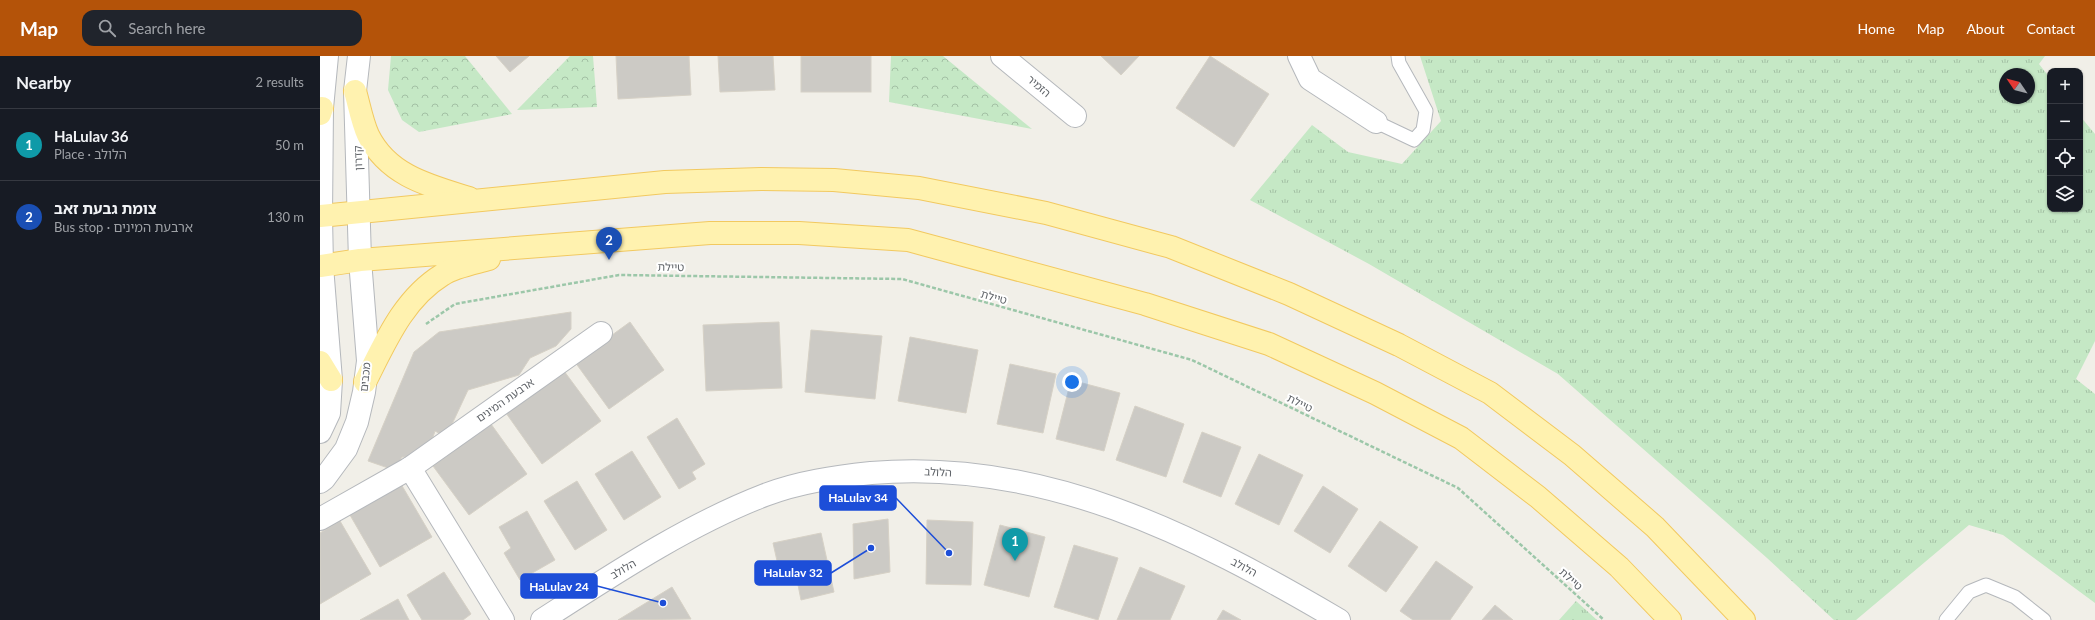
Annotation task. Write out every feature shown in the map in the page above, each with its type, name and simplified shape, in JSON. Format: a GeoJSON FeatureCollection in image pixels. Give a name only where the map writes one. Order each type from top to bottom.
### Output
{"type":"FeatureCollection","features":[{"type":"Feature","properties":{"kind":"main road"},"geometry":{"type":"LineString","coordinates":[[355,91],[368,135],[381,154],[399,171],[419,183],[480,202]]}},
{"type":"Feature","properties":{"kind":"main road"},"geometry":{"type":"LineString","coordinates":[[321,216],[480,202],[665,182],[761,179],[834,180],[919,188],[1046,213],[1171,247],[1289,294],[1399,345],[1490,393],[1572,455],[1656,528],[1744,620]]}},
{"type":"Feature","properties":{"kind":"main road"},"geometry":{"type":"LineString","coordinates":[[321,266],[360,260],[710,233],[799,233],[908,240],[1160,308],[1269,344],[1375,393],[1461,438],[1538,497],[1619,567],[1670,620]]}},
{"type":"Feature","properties":{"kind":"main road"},"geometry":{"type":"LineString","coordinates":[[365,382],[391,330],[412,300],[442,274],[521,248]]}},
{"type":"Feature","properties":{"kind":"street"},"geometry":{"type":"LineString","coordinates":[[320,432],[329,413],[325,371],[321,266],[321,111],[327,56]]}},
{"type":"Feature","properties":{"kind":"street","name":"קדרון"},"geometry":{"type":"LineString","coordinates":[[359,56],[355,91],[360,213],[360,260]]}},
{"type":"Feature","properties":{"kind":"street","name":"הזמיר"},"geometry":{"type":"LineString","coordinates":[[1002,56],[1075,116]]}},
{"type":"Feature","properties":{"kind":"street"},"geometry":{"type":"LineString","coordinates":[[1299,56],[1310,79],[1376,122]]}},
{"type":"Feature","properties":{"kind":"street","name":"מכבים"},"geometry":{"type":"LineString","coordinates":[[320,482],[324,479],[346,449],[357,422],[365,382],[368,361],[360,260]]}},
{"type":"Feature","properties":{"kind":"street","name":"ארבעת המינים"},"geometry":{"type":"LineString","coordinates":[[320,519],[410,468],[601,333]]}},
{"type":"Feature","properties":{"kind":"street"},"geometry":{"type":"LineString","coordinates":[[410,468],[503,620]]}},
{"type":"Feature","properties":{"kind":"street","name":"הלולב"},"geometry":{"type":"LineString","coordinates":[[542,620],[616,574],[727,511],[766,495],[810,481],[901,471],[940,471],[1030,482],[1132,514],[1192,540],[1339,620]]}},
{"type":"Feature","properties":{"kind":"lane"},"geometry":{"type":"LineString","coordinates":[[1376,122],[1414,140],[1423,130],[1426,110],[1399,63],[1398,56]]}},
{"type":"Feature","properties":{"kind":"lane"},"geometry":{"type":"LineString","coordinates":[[1946,620],[1969,592],[1986,585],[2015,597],[2044,620]]}},
{"type":"Feature","properties":{"kind":"path","name":"טיילת"},"geometry":{"type":"LineString","coordinates":[[423,326],[455,304],[619,275],[902,279],[1192,360],[1458,488],[1604,620]]}},
{"type":"Feature","properties":{"kind":"green space"},"geometry":{"type":"Polygon","coordinates":[[[391,56],[465,56],[512,114],[419,132],[402,120],[388,90],[391,56]]]}},
{"type":"Feature","properties":{"kind":"green space"},"geometry":{"type":"Polygon","coordinates":[[[570,56],[593,56],[597,107],[517,110],[570,56]]]}},
{"type":"Feature","properties":{"kind":"green space"},"geometry":{"type":"Polygon","coordinates":[[[891,56],[943,56],[1032,129],[889,102],[891,56]]]}},
{"type":"Feature","properties":{"kind":"green space"},"geometry":{"type":"Polygon","coordinates":[[[1420,56],[2045,56],[2039,64],[2047,74],[2047,212],[2083,212],[2083,120],[2095,134],[2095,341],[2076,379],[2095,394],[2095,603],[2003,535],[1969,525],[1856,620],[1834,620],[1767,558],[1558,374],[1369,264],[1250,200],[1312,125],[1348,152],[1402,164],[1441,121],[1420,56]]]}},
{"type":"Feature","properties":{"kind":"green space"},"geometry":{"type":"Polygon","coordinates":[[[1576,601],[1597,620],[1559,620],[1576,601]]]}},
{"type":"Feature","properties":{"kind":"building"},"geometry":{"type":"Polygon","coordinates":[[[496,56],[529,56],[510,72],[496,56]]]}},
{"type":"Feature","properties":{"kind":"building"},"geometry":{"type":"Polygon","coordinates":[[[616,56],[689,56],[691,95],[618,99],[616,56]]]}},
{"type":"Feature","properties":{"kind":"building"},"geometry":{"type":"Polygon","coordinates":[[[718,56],[773,56],[775,90],[720,92],[718,56]]]}},
{"type":"Feature","properties":{"kind":"building"},"geometry":{"type":"Polygon","coordinates":[[[801,56],[871,56],[871,92],[801,92],[801,56]]]}},
{"type":"Feature","properties":{"kind":"building"},"geometry":{"type":"Polygon","coordinates":[[[1101,56],[1139,56],[1121,75],[1101,56]]]}},
{"type":"Feature","properties":{"kind":"building"},"geometry":{"type":"Polygon","coordinates":[[[1210,56],[1269,94],[1234,147],[1176,108],[1210,56]]]}},
{"type":"Feature","properties":{"kind":"building"},"geometry":{"type":"Polygon","coordinates":[[[571,312],[571,329],[556,346],[530,358],[519,375],[468,390],[446,437],[435,431],[428,452],[415,457],[402,457],[394,470],[368,461],[414,352],[439,332],[571,312]]]}},
{"type":"Feature","properties":{"kind":"building"},"geometry":{"type":"Polygon","coordinates":[[[630,322],[664,370],[609,409],[575,362],[630,322]]]}},
{"type":"Feature","properties":{"kind":"building"},"geometry":{"type":"Polygon","coordinates":[[[779,322],[782,388],[706,391],[703,325],[779,322]]]}},
{"type":"Feature","properties":{"kind":"building"},"geometry":{"type":"Polygon","coordinates":[[[811,330],[882,336],[875,399],[805,392],[811,330]]]}},
{"type":"Feature","properties":{"kind":"building"},"geometry":{"type":"Polygon","coordinates":[[[910,337],[978,350],[966,413],[898,401],[910,337]]]}},
{"type":"Feature","properties":{"kind":"building"},"geometry":{"type":"Polygon","coordinates":[[[1010,364],[1056,374],[1043,433],[997,424],[1010,364]]]}},
{"type":"Feature","properties":{"kind":"building"},"geometry":{"type":"Polygon","coordinates":[[[564,371],[601,421],[542,464],[506,413],[564,371]]]}},
{"type":"Feature","properties":{"kind":"building"},"geometry":{"type":"Polygon","coordinates":[[[1071,380],[1120,393],[1104,451],[1056,439],[1071,380]]]}},
{"type":"Feature","properties":{"kind":"building"},"geometry":{"type":"Polygon","coordinates":[[[1135,406],[1184,424],[1166,477],[1116,460],[1135,406]]]}},
{"type":"Feature","properties":{"kind":"building"},"geometry":{"type":"Polygon","coordinates":[[[677,418],[705,464],[692,472],[696,479],[679,489],[647,437],[677,418]]]}},
{"type":"Feature","properties":{"kind":"building"},"geometry":{"type":"Polygon","coordinates":[[[491,424],[527,474],[469,515],[433,466],[491,424]]]}},
{"type":"Feature","properties":{"kind":"building"},"geometry":{"type":"Polygon","coordinates":[[[1202,432],[1241,447],[1221,497],[1183,482],[1202,432]]]}},
{"type":"Feature","properties":{"kind":"building"},"geometry":{"type":"Polygon","coordinates":[[[632,451],[661,497],[624,520],[595,474],[632,451]]]}},
{"type":"Feature","properties":{"kind":"building"},"geometry":{"type":"Polygon","coordinates":[[[1259,454],[1303,475],[1279,525],[1235,504],[1259,454]]]}},
{"type":"Feature","properties":{"kind":"building"},"geometry":{"type":"Polygon","coordinates":[[[577,481],[607,530],[575,550],[544,501],[577,481]]]}},
{"type":"Feature","properties":{"kind":"building"},"geometry":{"type":"Polygon","coordinates":[[[401,484],[432,537],[380,567],[350,515],[401,484]]]}},
{"type":"Feature","properties":{"kind":"building"},"geometry":{"type":"Polygon","coordinates":[[[1323,486],[1358,509],[1330,553],[1294,531],[1323,486]]]}},
{"type":"Feature","properties":{"kind":"building"},"geometry":{"type":"Polygon","coordinates":[[[527,511],[555,560],[520,580],[504,553],[511,548],[499,527],[527,511]]]}},
{"type":"Feature","properties":{"kind":"building"},"geometry":{"type":"Polygon","coordinates":[[[888,519],[890,572],[854,579],[853,524],[888,519]]]}},
{"type":"Feature","properties":{"kind":"building"},"geometry":{"type":"Polygon","coordinates":[[[927,520],[973,522],[971,585],[926,584],[927,520]]]}},
{"type":"Feature","properties":{"kind":"building"},"geometry":{"type":"Polygon","coordinates":[[[340,521],[371,574],[320,604],[320,533],[340,521]]]}},
{"type":"Feature","properties":{"kind":"building"},"geometry":{"type":"Polygon","coordinates":[[[1380,521],[1418,547],[1386,592],[1348,566],[1380,521]]]}},
{"type":"Feature","properties":{"kind":"building"},"geometry":{"type":"Polygon","coordinates":[[[1000,525],[1045,537],[1029,597],[984,585],[1000,525]]]}},
{"type":"Feature","properties":{"kind":"building"},"geometry":{"type":"Polygon","coordinates":[[[821,533],[834,592],[801,600],[797,580],[782,583],[773,543],[821,533]]]}},
{"type":"Feature","properties":{"kind":"building"},"geometry":{"type":"Polygon","coordinates":[[[1074,545],[1118,558],[1098,620],[1054,607],[1074,545]]]}},
{"type":"Feature","properties":{"kind":"building"},"geometry":{"type":"Polygon","coordinates":[[[1436,561],[1473,587],[1450,620],[1413,620],[1400,611],[1436,561]]]}},
{"type":"Feature","properties":{"kind":"building"},"geometry":{"type":"Polygon","coordinates":[[[1140,567],[1185,586],[1170,620],[1117,620],[1140,567]]]}},
{"type":"Feature","properties":{"kind":"building"},"geometry":{"type":"Polygon","coordinates":[[[444,572],[471,614],[463,620],[422,620],[407,595],[444,572]]]}},
{"type":"Feature","properties":{"kind":"building"},"geometry":{"type":"Polygon","coordinates":[[[672,587],[691,619],[618,620],[672,587]]]}},
{"type":"Feature","properties":{"kind":"building"},"geometry":{"type":"Polygon","coordinates":[[[398,599],[409,620],[360,620],[398,599]]]}},
{"type":"Feature","properties":{"kind":"building"},"geometry":{"type":"Polygon","coordinates":[[[1495,605],[1513,620],[1482,620],[1495,605]]]}},
{"type":"Feature","properties":{"kind":"building"},"geometry":{"type":"Polygon","coordinates":[[[1223,610],[1241,620],[1217,620],[1223,610]]]}},
{"type":"Feature","properties":{"kind":"place","name":"צומת גבעת זאב"},"geometry":{"type":"Point","coordinates":[609,260]}},
{"type":"Feature","properties":{"kind":"place","name":"HaLulav 32"},"geometry":{"type":"Point","coordinates":[871,548]}},
{"type":"Feature","properties":{"kind":"place","name":"HaLulav 34"},"geometry":{"type":"Point","coordinates":[949,553]}},
{"type":"Feature","properties":{"kind":"place","name":"HaLulav 36"},"geometry":{"type":"Point","coordinates":[1015,561]}},
{"type":"Feature","properties":{"kind":"place","name":"HaLulav 24"},"geometry":{"type":"Point","coordinates":[663,603]}}]}
